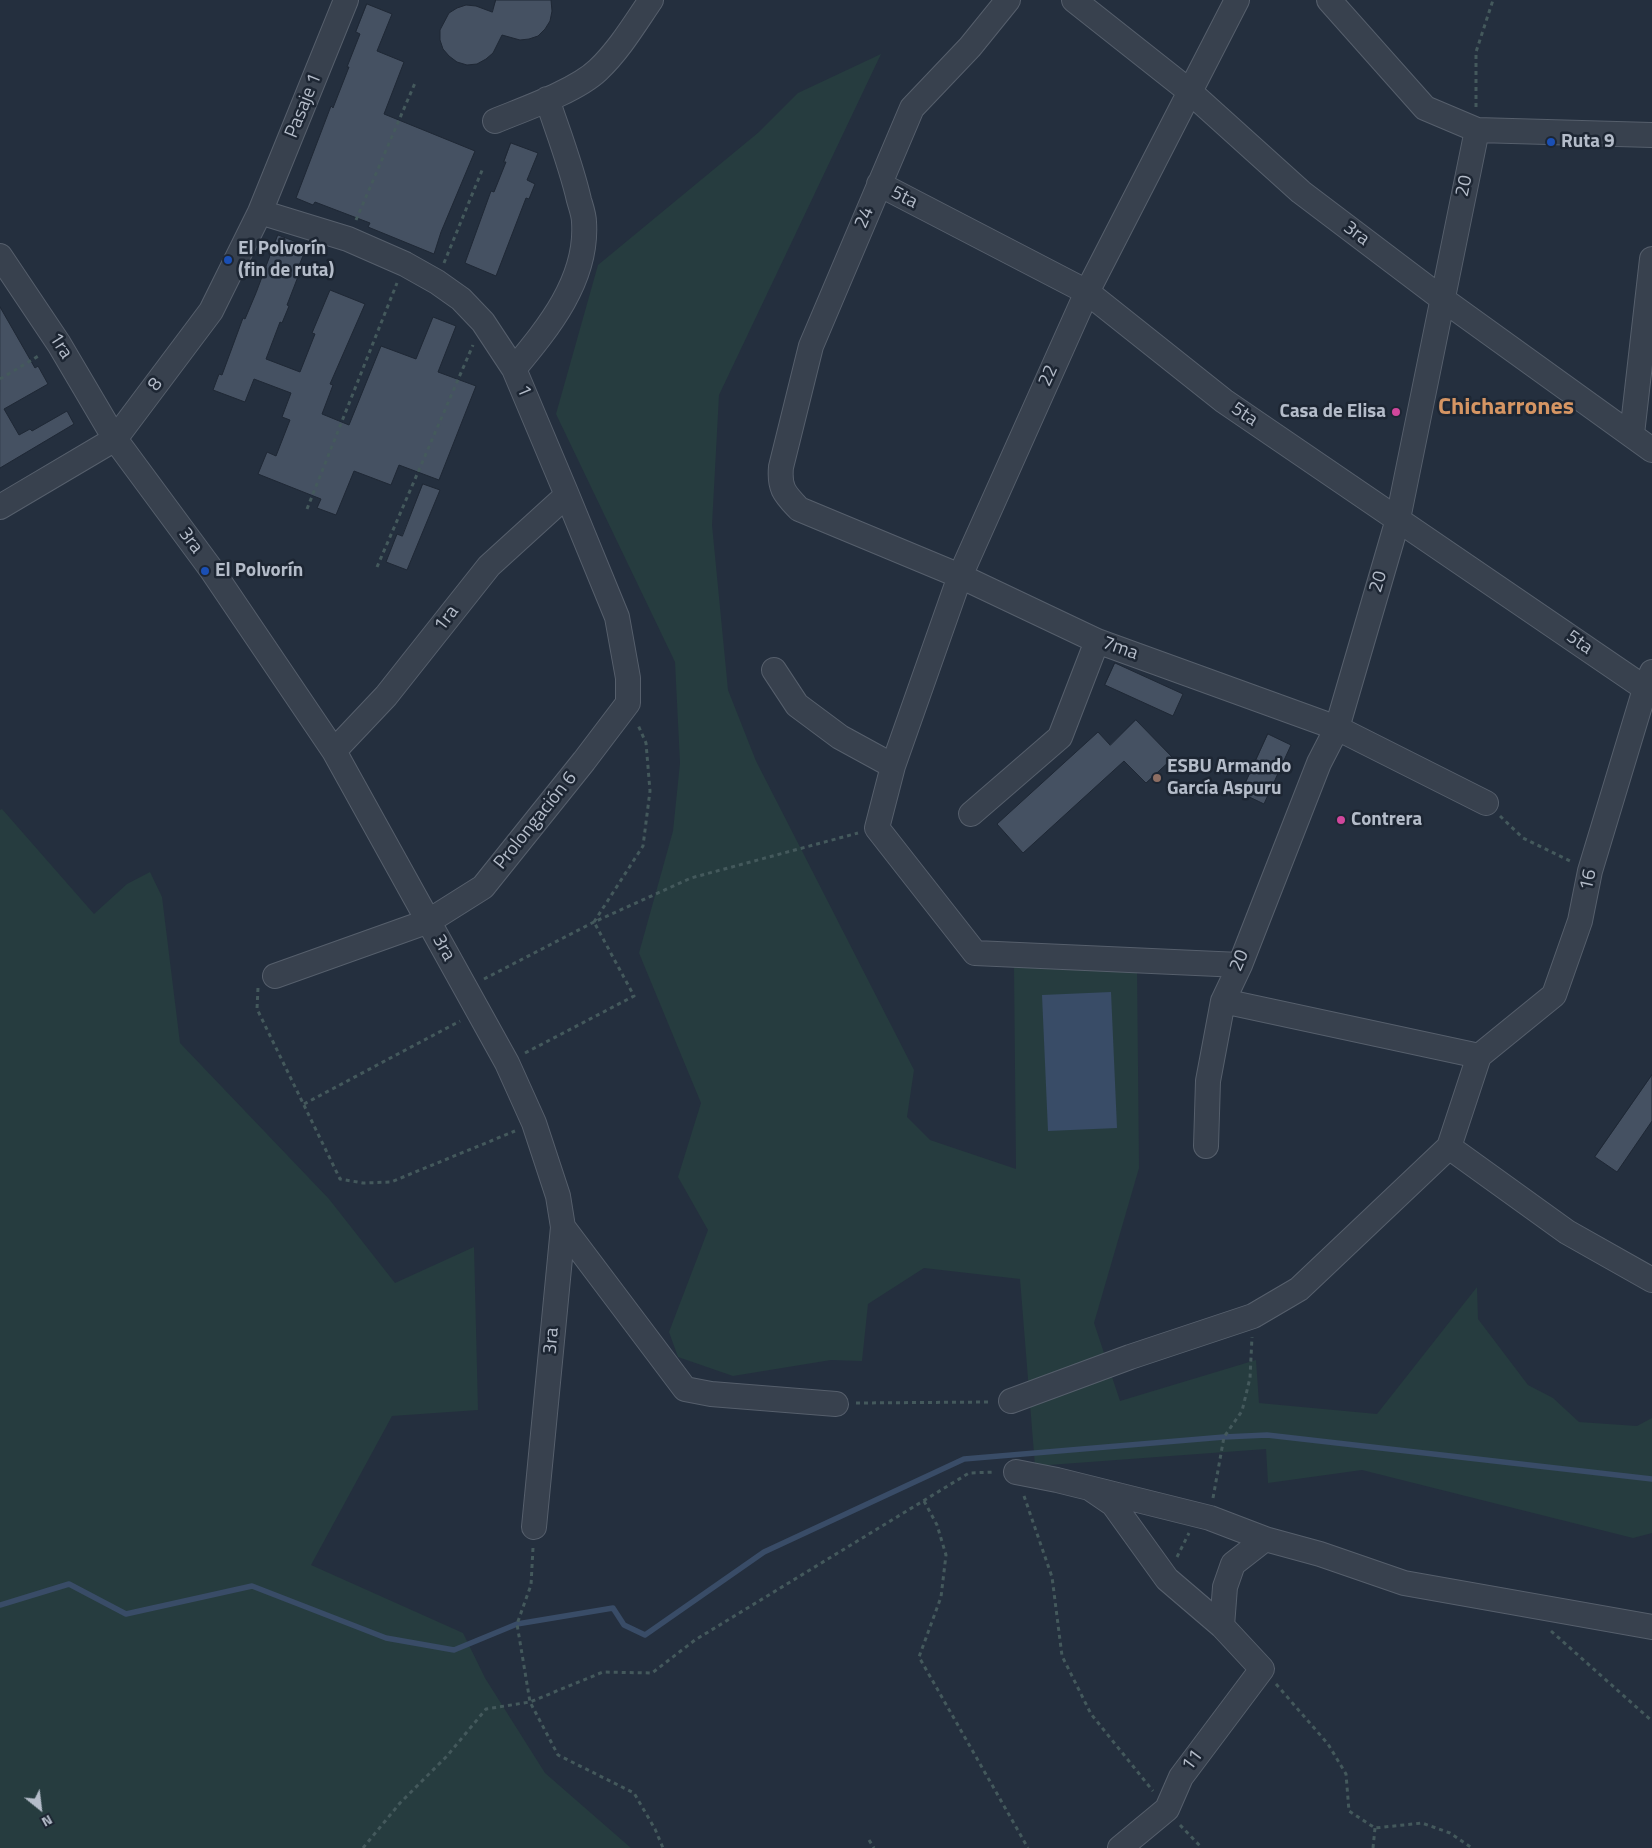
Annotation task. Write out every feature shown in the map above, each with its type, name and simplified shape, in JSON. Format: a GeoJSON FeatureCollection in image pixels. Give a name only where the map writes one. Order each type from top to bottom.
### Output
{"type":"FeatureCollection","features":[{"type":"Feature","properties":{"kind":"street","name":"Pasaje 1"},"geometry":{"type":"LineString","coordinates":[[260,212],[346,0]]}},
{"type":"Feature","properties":{"kind":"street"},"geometry":{"type":"LineString","coordinates":[[495,121],[574,86],[596,71],[622,44],[651,0]]}},
{"type":"Feature","properties":{"kind":"street","name":"24"},"geometry":{"type":"LineString","coordinates":[[782,467],[811,346],[912,108],[970,47],[1008,0]]}},
{"type":"Feature","properties":{"kind":"street","name":"3ra"},"geometry":{"type":"LineString","coordinates":[[1074,0],[1189,91],[1300,192],[1441,298],[1652,450]]}},
{"type":"Feature","properties":{"kind":"street","name":"22"},"geometry":{"type":"LineString","coordinates":[[877,828],[893,766],[960,576],[1087,292],[1237,0]]}},
{"type":"Feature","properties":{"kind":"street"},"geometry":{"type":"LineString","coordinates":[[1329,0],[1425,108],[1476,130],[1652,135]]}},
{"type":"Feature","properties":{"kind":"street"},"geometry":{"type":"LineString","coordinates":[[514,369],[546,331],[575,280],[582,254],[584,222],[575,181],[547,99]]}},
{"type":"Feature","properties":{"kind":"street","name":"20"},"geometry":{"type":"LineString","coordinates":[[1206,1146],[1208,1081],[1223,1001],[1240,965],[1318,763],[1337,728],[1398,519],[1476,130]]}},
{"type":"Feature","properties":{"kind":"street","name":"5ta"},"geometry":{"type":"LineString","coordinates":[[879,184],[1087,292],[1224,401],[1398,519],[1650,685]]}},
{"type":"Feature","properties":{"kind":"street","name":"1"},"geometry":{"type":"LineString","coordinates":[[260,212],[348,239],[405,264],[437,282],[460,299],[483,322],[514,369],[617,617],[628,678],[628,702]]}},
{"type":"Feature","properties":{"kind":"street","name":"8"},"geometry":{"type":"LineString","coordinates":[[0,507],[114,439],[211,311],[260,212]]}},
{"type":"Feature","properties":{"kind":"street","name":"1ra"},"geometry":{"type":"LineString","coordinates":[[0,256],[60,344],[114,439]]}},
{"type":"Feature","properties":{"kind":"street"},"geometry":{"type":"LineString","coordinates":[[1632,434],[1652,265]]}},
{"type":"Feature","properties":{"kind":"street","name":"3ra"},"geometry":{"type":"LineString","coordinates":[[114,439],[211,569],[334,751],[507,1063],[534,1123],[558,1196],[563,1227],[534,1527]]}},
{"type":"Feature","properties":{"kind":"street","name":"7ma"},"geometry":{"type":"LineString","coordinates":[[782,467],[780,479],[783,492],[799,508],[960,576],[1097,641],[1337,728],[1486,803]]}},
{"type":"Feature","properties":{"kind":"street","name":"1ra"},"geometry":{"type":"LineString","coordinates":[[334,751],[386,696],[489,566],[567,495]]}},
{"type":"Feature","properties":{"kind":"street"},"geometry":{"type":"LineString","coordinates":[[971,814],[1060,737],[1097,641]]}},
{"type":"Feature","properties":{"kind":"street"},"geometry":{"type":"LineString","coordinates":[[774,670],[797,704],[840,737],[893,766]]}},
{"type":"Feature","properties":{"kind":"street","name":"16"},"geometry":{"type":"LineString","coordinates":[[1479,1056],[1554,995],[1580,921],[1590,871],[1650,685]]}},
{"type":"Feature","properties":{"kind":"street","name":"Prolongación 6"},"geometry":{"type":"LineString","coordinates":[[275,976],[429,921],[483,887],[628,702]]}},
{"type":"Feature","properties":{"kind":"street"},"geometry":{"type":"LineString","coordinates":[[877,828],[975,953],[1240,965]]}},
{"type":"Feature","properties":{"kind":"street"},"geometry":{"type":"LineString","coordinates":[[1011,1401],[1130,1357],[1253,1316],[1298,1289],[1450,1147],[1479,1056],[1223,1001]]}},
{"type":"Feature","properties":{"kind":"street"},"geometry":{"type":"LineString","coordinates":[[1450,1147],[1567,1232],[1652,1280]]}},
{"type":"Feature","properties":{"kind":"street"},"geometry":{"type":"LineString","coordinates":[[563,1227],[685,1389],[711,1394],[836,1404]]}},
{"type":"Feature","properties":{"kind":"street"},"geometry":{"type":"LineString","coordinates":[[1016,1472],[1057,1480],[1210,1518],[1265,1539],[1320,1554],[1404,1583],[1652,1627]]}},
{"type":"Feature","properties":{"kind":"street"},"geometry":{"type":"LineString","coordinates":[[1091,1489],[1113,1504],[1166,1579],[1222,1626],[1262,1669]]}},
{"type":"Feature","properties":{"kind":"street"},"geometry":{"type":"LineString","coordinates":[[1222,1626],[1225,1587],[1233,1564],[1265,1539]]}},
{"type":"Feature","properties":{"kind":"street","name":"11"},"geometry":{"type":"LineString","coordinates":[[1120,1848],[1167,1809],[1181,1777],[1262,1669]]}},
{"type":"Feature","properties":{"kind":"path"},"geometry":{"type":"LineString","coordinates":[[1476,130],[1476,52],[1493,0]]}},
{"type":"Feature","properties":{"kind":"path"},"geometry":{"type":"LineString","coordinates":[[348,239],[415,83]]}},
{"type":"Feature","properties":{"kind":"path"},"geometry":{"type":"LineString","coordinates":[[437,282],[483,168]]}},
{"type":"Feature","properties":{"kind":"path"},"geometry":{"type":"LineString","coordinates":[[307,509],[405,264]]}},
{"type":"Feature","properties":{"kind":"path"},"geometry":{"type":"LineString","coordinates":[[378,567],[483,322]]}},
{"type":"Feature","properties":{"kind":"path"},"geometry":{"type":"LineString","coordinates":[[0,379],[60,344]]}},
{"type":"Feature","properties":{"kind":"path"},"geometry":{"type":"LineString","coordinates":[[594,922],[643,846],[650,791],[646,743],[628,702]]}},
{"type":"Feature","properties":{"kind":"path"},"geometry":{"type":"LineString","coordinates":[[1486,803],[1524,838],[1590,871]]}},
{"type":"Feature","properties":{"kind":"path"},"geometry":{"type":"LineString","coordinates":[[466,989],[594,922],[691,878],[877,828]]}},
{"type":"Feature","properties":{"kind":"path"},"geometry":{"type":"LineString","coordinates":[[507,1063],[634,996],[594,922]]}},
{"type":"Feature","properties":{"kind":"path"},"geometry":{"type":"LineString","coordinates":[[275,976],[258,986],[257,1009],[340,1179],[363,1183],[391,1182],[534,1123]]}},
{"type":"Feature","properties":{"kind":"path"},"geometry":{"type":"LineString","coordinates":[[304,1104],[479,1011]]}},
{"type":"Feature","properties":{"kind":"path"},"geometry":{"type":"LineString","coordinates":[[1166,1579],[1189,1532],[1210,1518],[1224,1438],[1242,1411],[1250,1378],[1253,1316]]}},
{"type":"Feature","properties":{"kind":"path"},"geometry":{"type":"LineString","coordinates":[[836,1404],[1011,1401]]}},
{"type":"Feature","properties":{"kind":"path"},"geometry":{"type":"LineString","coordinates":[[1016,1472],[1052,1577],[1062,1656],[1091,1714],[1167,1809],[1202,1848]]}},
{"type":"Feature","properties":{"kind":"path"},"geometry":{"type":"LineString","coordinates":[[363,1848],[400,1803],[447,1756],[486,1709],[530,1702],[603,1672],[652,1673],[695,1640],[970,1473]]}},
{"type":"Feature","properties":{"kind":"path"},"geometry":{"type":"LineString","coordinates":[[924,1501],[937,1525],[946,1555],[941,1597],[919,1657],[1028,1848]]}},
{"type":"Feature","properties":{"kind":"path"},"geometry":{"type":"LineString","coordinates":[[534,1527],[531,1585],[517,1624],[530,1702],[558,1755],[634,1793],[664,1848]]}},
{"type":"Feature","properties":{"kind":"path"},"geometry":{"type":"LineString","coordinates":[[1547,1628],[1652,1722]]}},
{"type":"Feature","properties":{"kind":"path"},"geometry":{"type":"LineString","coordinates":[[1262,1669],[1328,1744],[1346,1774],[1349,1811],[1375,1828],[1422,1823],[1450,1833],[1472,1848]]}},
{"type":"Feature","properties":{"kind":"path"},"geometry":{"type":"LineString","coordinates":[[1373,1848],[1375,1828]]}},
{"type":"Feature","properties":{"kind":"path"},"geometry":{"type":"LineString","coordinates":[[870,1840],[874,1848]]}},
{"type":"Feature","properties":{"kind":"green space"},"geometry":{"type":"Polygon","coordinates":[[[881,54],[719,395],[712,525],[728,690],[756,761],[914,1070],[907,1117],[930,1140],[1016,1169],[1014,967],[1137,965],[1139,1168],[1094,1323],[1120,1401],[1256,1360],[1259,1403],[1377,1414],[1477,1287],[1478,1319],[1528,1385],[1553,1398],[1579,1422],[1637,1426],[1652,1418],[1652,1533],[1633,1538],[1362,1470],[1268,1483],[1266,1449],[1035,1466],[1020,1279],[924,1268],[868,1304],[862,1361],[831,1360],[733,1376],[678,1357],[669,1332],[708,1230],[678,1177],[701,1103],[639,953],[673,831],[680,763],[675,662],[556,414],[598,265],[759,132],[798,93],[881,54]]]}},
{"type":"Feature","properties":{"kind":"green space"},"geometry":{"type":"Polygon","coordinates":[[[2,809],[94,914],[127,884],[150,872],[162,897],[180,1043],[329,1199],[395,1283],[474,1247],[478,1410],[392,1416],[311,1565],[463,1633],[485,1678],[545,1773],[631,1848],[0,1848],[0,810],[2,809]]]}},
{"type":"Feature","properties":{"kind":"water"},"geometry":{"type":"Polygon","coordinates":[[[1111,992],[1117,1128],[1048,1131],[1042,995],[1111,992]]]}},
{"type":"Feature","properties":{"kind":"building"},"geometry":{"type":"Polygon","coordinates":[[[496,0],[551,0],[552,11],[550,21],[538,36],[529,39],[520,40],[502,35],[493,53],[477,64],[467,65],[457,62],[443,49],[440,40],[440,30],[449,13],[466,5],[476,6],[492,12],[496,0]]]}},
{"type":"Feature","properties":{"kind":"building"},"geometry":{"type":"Polygon","coordinates":[[[367,4],[392,14],[377,51],[404,62],[384,114],[475,151],[441,232],[434,254],[368,227],[370,223],[315,202],[313,205],[296,198],[331,106],[333,108],[349,67],[347,67],[360,34],[356,32],[367,4]]]}},
{"type":"Feature","properties":{"kind":"building"},"geometry":{"type":"Polygon","coordinates":[[[511,143],[538,153],[527,180],[535,184],[529,199],[526,198],[496,276],[465,263],[491,191],[494,192],[506,162],[504,162],[511,143]]]}},
{"type":"Feature","properties":{"kind":"building"},"geometry":{"type":"Polygon","coordinates":[[[278,235],[307,246],[296,273],[299,274],[287,305],[289,306],[282,323],[280,322],[266,359],[300,372],[315,334],[312,333],[330,290],[365,304],[330,384],[333,385],[322,414],[349,425],[381,346],[416,359],[433,317],[456,326],[438,372],[476,386],[439,480],[399,465],[391,485],[354,471],[336,515],[317,508],[321,499],[258,474],[267,452],[276,456],[290,420],[282,417],[291,393],[254,379],[245,402],[213,390],[219,374],[222,375],[243,318],[245,319],[256,293],[278,235]]]}},
{"type":"Feature","properties":{"kind":"building"},"geometry":{"type":"Polygon","coordinates":[[[0,307],[35,368],[38,366],[48,384],[4,409],[19,435],[30,429],[32,431],[67,411],[74,424],[0,468],[0,307]]]}},
{"type":"Feature","properties":{"kind":"building"},"geometry":{"type":"Polygon","coordinates":[[[423,484],[440,490],[407,570],[386,562],[397,534],[402,536],[423,484]]]}},
{"type":"Feature","properties":{"kind":"building"},"geometry":{"type":"Polygon","coordinates":[[[1115,663],[1183,694],[1173,716],[1105,685],[1115,663]]]}},
{"type":"Feature","properties":{"kind":"building"},"geometry":{"type":"Polygon","coordinates":[[[1136,720],[1173,758],[1146,783],[1124,761],[1023,853],[997,824],[1098,732],[1110,745],[1136,720]]]}},
{"type":"Feature","properties":{"kind":"building"},"geometry":{"type":"Polygon","coordinates":[[[1268,734],[1291,745],[1264,804],[1241,793],[1268,734]]]}},
{"type":"Feature","properties":{"kind":"building"},"geometry":{"type":"Polygon","coordinates":[[[1652,1075],[1652,1121],[1617,1172],[1595,1157],[1652,1075]]]}},
{"type":"Feature","properties":{"kind":"waterway"},"geometry":{"type":"LineString","coordinates":[[0,1605],[69,1584],[126,1614],[252,1586],[386,1638],[454,1650],[517,1624],[613,1608],[624,1625],[645,1635],[764,1552],[964,1459],[1267,1435],[1652,1479]]}},
{"type":"Feature","properties":{"kind":"place","name":"Ruta 9"},"geometry":{"type":"Point","coordinates":[1551,142]}},
{"type":"Feature","properties":{"kind":"place","name":"El Polvorín (fin de ruta)"},"geometry":{"type":"Point","coordinates":[228,260]}},
{"type":"Feature","properties":{"kind":"place","name":"Casa de Elisa"},"geometry":{"type":"Point","coordinates":[1396,412]}},
{"type":"Feature","properties":{"kind":"place","name":"El Polvorín"},"geometry":{"type":"Point","coordinates":[205,571]}},
{"type":"Feature","properties":{"kind":"place","name":"ESBU Armando García Aspuru"},"geometry":{"type":"Point","coordinates":[1157,778]}},
{"type":"Feature","properties":{"kind":"place","name":"Contrera"},"geometry":{"type":"Point","coordinates":[1341,820]}},
{"type":"Feature","properties":{"kind":"district","name":"Chicharrones"},"geometry":{"type":"Point","coordinates":[1506,408]}}]}
